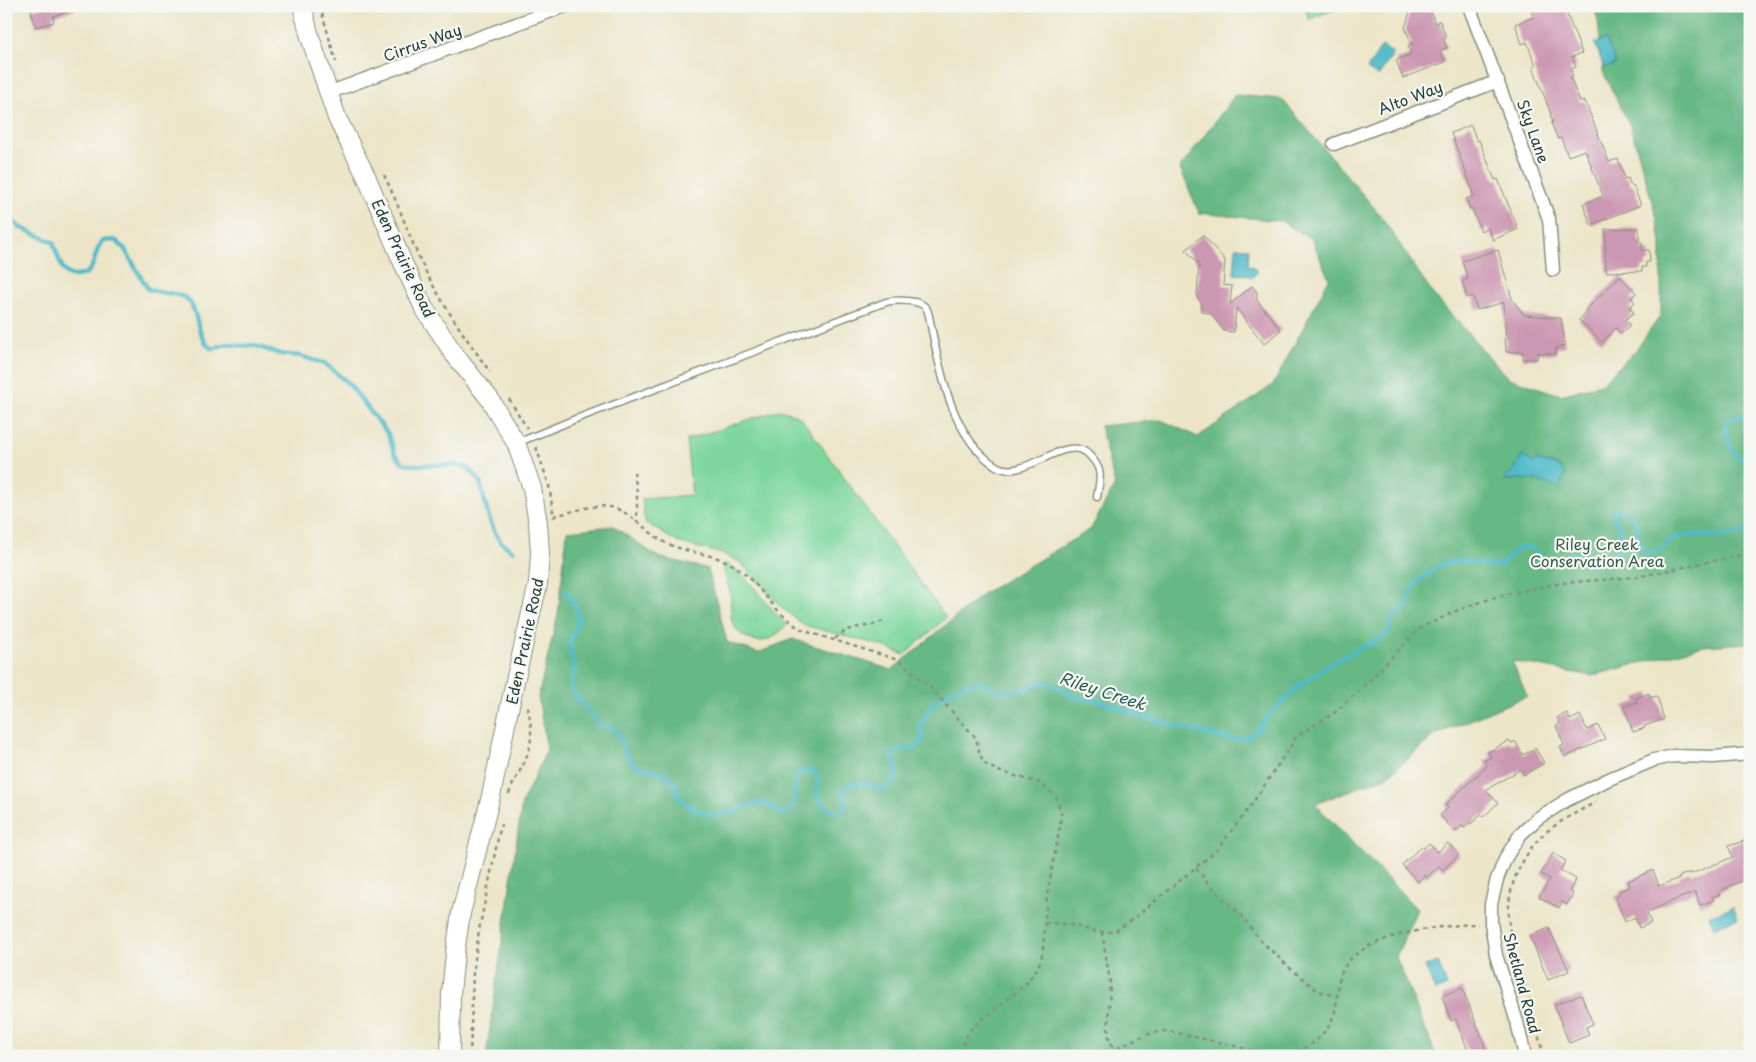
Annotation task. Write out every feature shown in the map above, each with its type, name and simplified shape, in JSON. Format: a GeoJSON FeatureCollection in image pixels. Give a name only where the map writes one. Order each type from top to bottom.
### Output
{"type":"FeatureCollection","features":[{"type":"Feature","properties":{"kind":"street","name":"Eden Prairie Road"},"geometry":{"type":"LineString","coordinates":[[302,6],[337,118],[366,176],[424,308],[454,354],[489,398],[516,443],[532,488],[535,505],[540,553],[538,584],[491,796],[461,913],[454,953],[450,1056]]}},
{"type":"Feature","properties":{"kind":"street","name":"Cirrus Way"},"geometry":{"type":"LineString","coordinates":[[328,93],[564,6]]}},
{"type":"Feature","properties":{"kind":"street","name":"Sky Lane"},"geometry":{"type":"LineString","coordinates":[[1469,6],[1549,219],[1553,270]]}},
{"type":"Feature","properties":{"kind":"street","name":"Alto Way"},"geometry":{"type":"LineString","coordinates":[[1334,144],[1498,81]]}},
{"type":"Feature","properties":{"kind":"street","name":"Shetland Road"},"geometry":{"type":"LineString","coordinates":[[1525,1056],[1517,1022],[1496,955],[1491,923],[1491,904],[1497,879],[1506,857],[1520,835],[1538,818],[1567,800],[1609,779],[1654,760],[1674,756],[1714,757],[1750,754]]}},
{"type":"Feature","properties":{"kind":"lane"},"geometry":{"type":"LineString","coordinates":[[516,443],[886,302],[897,300],[920,303],[925,307],[929,316],[946,390],[968,437],[983,454],[998,467],[1008,469],[1036,463],[1064,449],[1076,448],[1086,451],[1099,466],[1101,473],[1097,497]]}},
{"type":"Feature","properties":{"kind":"path"},"geometry":{"type":"LineString","coordinates":[[320,6],[336,63]]}},
{"type":"Feature","properties":{"kind":"path"},"geometry":{"type":"LineString","coordinates":[[383,173],[418,254],[441,299],[491,373]]}},
{"type":"Feature","properties":{"kind":"path"},"geometry":{"type":"LineString","coordinates":[[505,393],[532,436],[549,484],[555,524]]}},
{"type":"Feature","properties":{"kind":"path"},"geometry":{"type":"LineString","coordinates":[[634,472],[637,523]]}},
{"type":"Feature","properties":{"kind":"path"},"geometry":{"type":"LineString","coordinates":[[554,516],[593,507],[608,506],[619,509],[664,542],[725,560],[748,577],[792,625],[805,631],[898,660],[927,684],[976,738],[980,755],[985,764],[998,771],[1040,783],[1056,796],[1061,819],[1048,895],[1044,949],[1036,972],[1025,985],[975,1025],[968,1033],[961,1056]]}},
{"type":"Feature","properties":{"kind":"path"},"geometry":{"type":"LineString","coordinates":[[1045,923],[1068,924],[1102,932],[1114,932],[1133,919],[1216,851],[1252,804],[1298,735],[1334,713],[1363,687],[1419,630],[1460,608],[1502,595],[1562,583],[1636,576],[1750,553]]}},
{"type":"Feature","properties":{"kind":"path"},"geometry":{"type":"LineString","coordinates":[[834,639],[846,629],[867,627],[883,621]]}},
{"type":"Feature","properties":{"kind":"path"},"geometry":{"type":"LineString","coordinates":[[507,800],[516,775],[526,758],[531,744],[532,730],[526,698]]}},
{"type":"Feature","properties":{"kind":"path"},"geometry":{"type":"LineString","coordinates":[[1544,1056],[1509,930],[1509,905],[1512,884],[1536,841],[1558,823],[1598,801]]}},
{"type":"Feature","properties":{"kind":"path"},"geometry":{"type":"LineString","coordinates":[[470,1056],[473,973],[478,930],[503,816]]}},
{"type":"Feature","properties":{"kind":"path"},"geometry":{"type":"LineString","coordinates":[[1196,868],[1212,888],[1240,914],[1260,940],[1290,968],[1318,991],[1336,996]]}},
{"type":"Feature","properties":{"kind":"path"},"geometry":{"type":"LineString","coordinates":[[1104,1056],[1139,1037],[1153,1032],[1168,1031],[1262,1052],[1280,1054],[1297,1051],[1309,1046],[1322,1035],[1334,1014],[1340,973],[1355,955],[1379,942],[1428,928],[1491,923]]}},
{"type":"Feature","properties":{"kind":"path"},"geometry":{"type":"LineString","coordinates":[[1102,932],[1110,982],[1108,1034],[1115,1056]]}},
{"type":"Feature","properties":{"kind":"green space"},"geometry":{"type":"Polygon","coordinates":[[[1304,6],[1336,6],[1337,9],[1309,19],[1304,6]]]}},
{"type":"Feature","properties":{"kind":"green space","name":"Riley Creek Conservation Area"},"geometry":{"type":"Polygon","coordinates":[[[1594,6],[1750,6],[1750,643],[1703,646],[1591,676],[1512,661],[1527,696],[1435,735],[1388,776],[1315,804],[1417,909],[1396,957],[1435,1053],[1428,1056],[486,1056],[522,803],[547,750],[538,697],[558,614],[567,531],[613,526],[658,557],[708,569],[727,642],[758,653],[792,639],[892,670],[984,593],[1091,529],[1115,485],[1100,426],[1161,420],[1198,437],[1273,385],[1329,279],[1312,239],[1281,221],[1199,213],[1180,168],[1235,95],[1282,99],[1381,216],[1432,293],[1508,378],[1561,395],[1601,384],[1636,350],[1661,315],[1661,242],[1656,215],[1631,128],[1603,72],[1598,21],[1594,6]]]}},
{"type":"Feature","properties":{"kind":"green space"},"geometry":{"type":"Polygon","coordinates":[[[779,410],[801,418],[946,618],[904,655],[883,646],[804,625],[783,609],[740,562],[723,554],[677,542],[645,522],[642,499],[692,495],[686,440],[779,410]]]}},
{"type":"Feature","properties":{"kind":"green space"},"geometry":{"type":"Polygon","coordinates":[[[723,563],[740,573],[787,625],[776,635],[764,641],[752,640],[742,635],[734,626],[731,618],[731,596],[723,563]]]}},
{"type":"Feature","properties":{"kind":"water"},"geometry":{"type":"Polygon","coordinates":[[[1606,39],[1616,64],[1604,68],[1595,43],[1606,39]]]}},
{"type":"Feature","properties":{"kind":"water"},"geometry":{"type":"Polygon","coordinates":[[[1382,46],[1394,54],[1378,76],[1367,69],[1382,46]]]}},
{"type":"Feature","properties":{"kind":"water"},"geometry":{"type":"Polygon","coordinates":[[[1236,247],[1249,248],[1248,265],[1258,272],[1251,278],[1248,275],[1234,274],[1236,247]]]}},
{"type":"Feature","properties":{"kind":"water"},"geometry":{"type":"Polygon","coordinates":[[[1522,455],[1533,463],[1536,460],[1556,465],[1563,470],[1565,475],[1558,488],[1536,480],[1518,479],[1503,481],[1513,471],[1522,455]]]}},
{"type":"Feature","properties":{"kind":"water"},"geometry":{"type":"Polygon","coordinates":[[[1733,906],[1738,918],[1714,928],[1709,916],[1733,906]]]}},
{"type":"Feature","properties":{"kind":"water"},"geometry":{"type":"Polygon","coordinates":[[[1438,962],[1447,986],[1435,991],[1425,966],[1438,962]]]}},
{"type":"Feature","properties":{"kind":"building"},"geometry":{"type":"Polygon","coordinates":[[[44,6],[75,6],[75,10],[53,16],[54,22],[36,27],[31,10],[44,6]]]}},
{"type":"Feature","properties":{"kind":"building"},"geometry":{"type":"Polygon","coordinates":[[[1412,6],[1429,6],[1435,23],[1440,21],[1446,37],[1443,38],[1447,48],[1440,50],[1445,62],[1403,78],[1396,60],[1411,54],[1408,46],[1412,44],[1405,28],[1412,6]]]}},
{"type":"Feature","properties":{"kind":"building"},"geometry":{"type":"Polygon","coordinates":[[[1530,6],[1564,6],[1582,53],[1572,57],[1576,67],[1570,69],[1573,76],[1570,77],[1580,102],[1585,101],[1609,162],[1618,159],[1625,179],[1628,178],[1631,186],[1633,185],[1641,205],[1591,225],[1583,204],[1603,196],[1585,150],[1568,156],[1561,138],[1558,139],[1551,123],[1553,123],[1551,114],[1533,67],[1536,66],[1527,42],[1522,44],[1515,24],[1534,17],[1530,6]]]}},
{"type":"Feature","properties":{"kind":"building"},"geometry":{"type":"Polygon","coordinates":[[[1471,125],[1495,180],[1498,179],[1518,229],[1493,240],[1488,228],[1481,231],[1466,199],[1473,196],[1472,189],[1451,133],[1471,125]]]}},
{"type":"Feature","properties":{"kind":"building"},"geometry":{"type":"Polygon","coordinates":[[[1639,228],[1639,242],[1642,242],[1642,250],[1649,250],[1650,262],[1646,262],[1646,267],[1642,267],[1642,271],[1606,272],[1605,229],[1639,228]]]}},
{"type":"Feature","properties":{"kind":"building"},"geometry":{"type":"Polygon","coordinates":[[[1203,235],[1225,260],[1223,285],[1232,286],[1230,304],[1252,286],[1257,292],[1257,300],[1281,330],[1264,344],[1236,308],[1234,332],[1224,331],[1211,314],[1201,311],[1201,302],[1197,297],[1199,265],[1186,250],[1203,235]]]}},
{"type":"Feature","properties":{"kind":"building"},"geometry":{"type":"Polygon","coordinates":[[[1498,250],[1512,299],[1524,315],[1561,318],[1565,346],[1556,348],[1556,354],[1538,353],[1537,359],[1523,359],[1523,352],[1506,352],[1504,302],[1477,310],[1473,296],[1467,298],[1462,281],[1468,279],[1462,261],[1498,250]]]}},
{"type":"Feature","properties":{"kind":"building"},"geometry":{"type":"Polygon","coordinates":[[[1620,276],[1636,293],[1631,298],[1635,302],[1629,308],[1634,312],[1625,320],[1630,325],[1621,334],[1616,328],[1602,342],[1579,320],[1587,309],[1620,276]]]}},
{"type":"Feature","properties":{"kind":"building"},"geometry":{"type":"Polygon","coordinates":[[[1649,693],[1650,698],[1657,696],[1664,719],[1633,732],[1624,706],[1637,702],[1636,698],[1649,693]]]}},
{"type":"Feature","properties":{"kind":"building"},"geometry":{"type":"Polygon","coordinates":[[[1567,713],[1570,720],[1580,715],[1587,730],[1598,725],[1605,739],[1565,757],[1560,747],[1564,745],[1556,726],[1560,724],[1557,718],[1567,713]]]}},
{"type":"Feature","properties":{"kind":"building"},"geometry":{"type":"Polygon","coordinates":[[[1509,741],[1511,744],[1515,741],[1523,755],[1535,748],[1544,763],[1524,775],[1521,769],[1486,790],[1498,803],[1483,817],[1481,815],[1471,824],[1464,828],[1462,826],[1455,832],[1440,815],[1448,808],[1445,805],[1487,766],[1484,761],[1491,757],[1488,752],[1509,741]]]}},
{"type":"Feature","properties":{"kind":"building"},"geometry":{"type":"Polygon","coordinates":[[[1750,839],[1750,878],[1729,886],[1720,891],[1721,894],[1712,897],[1714,900],[1700,905],[1695,892],[1667,903],[1647,913],[1651,923],[1639,928],[1635,917],[1625,922],[1615,897],[1620,894],[1619,891],[1630,887],[1628,881],[1653,870],[1659,886],[1690,872],[1691,874],[1733,857],[1728,846],[1750,839]]]}},
{"type":"Feature","properties":{"kind":"building"},"geometry":{"type":"Polygon","coordinates":[[[1429,843],[1438,852],[1448,843],[1459,855],[1443,870],[1439,866],[1426,878],[1424,875],[1418,882],[1402,865],[1422,846],[1424,848],[1429,843]]]}},
{"type":"Feature","properties":{"kind":"building"},"geometry":{"type":"Polygon","coordinates":[[[1553,853],[1566,861],[1560,870],[1576,879],[1569,891],[1573,893],[1567,905],[1562,902],[1559,908],[1539,897],[1550,879],[1541,874],[1553,853]]]}},
{"type":"Feature","properties":{"kind":"building"},"geometry":{"type":"Polygon","coordinates":[[[1549,928],[1569,971],[1548,980],[1530,936],[1549,928]]]}},
{"type":"Feature","properties":{"kind":"building"},"geometry":{"type":"Polygon","coordinates":[[[1462,988],[1488,1056],[1470,1056],[1456,1019],[1451,1021],[1442,996],[1462,988]]]}},
{"type":"Feature","properties":{"kind":"building"},"geometry":{"type":"Polygon","coordinates":[[[1581,995],[1593,1024],[1586,1027],[1589,1035],[1569,1043],[1554,1005],[1581,995]]]}},
{"type":"Feature","properties":{"kind":"waterway","name":"Riley Creek"},"geometry":{"type":"LineString","coordinates":[[6,214],[19,227],[53,242],[63,269],[74,276],[82,275],[90,270],[103,241],[115,240],[124,248],[148,289],[180,295],[189,301],[193,307],[202,337],[212,349],[226,344],[253,345],[280,354],[301,356],[326,364],[349,384],[388,434],[395,454],[402,462],[410,465],[454,465],[466,467],[474,474],[480,482],[488,515],[495,533],[501,542],[513,551]]}},
{"type":"Feature","properties":{"kind":"waterway","name":"Riley Creek"},"geometry":{"type":"LineString","coordinates":[[1750,415],[1734,418],[1725,423],[1729,442],[1735,453],[1739,458],[1750,463]]}},
{"type":"Feature","properties":{"kind":"waterway","name":"Riley Creek"},"geometry":{"type":"LineString","coordinates":[[566,591],[576,608],[579,620],[569,645],[575,671],[571,683],[573,693],[600,725],[608,726],[617,733],[633,764],[671,778],[678,796],[684,803],[710,815],[727,813],[760,803],[779,812],[788,812],[794,805],[797,775],[807,770],[814,772],[818,778],[817,798],[824,806],[837,813],[841,813],[846,802],[841,790],[850,785],[862,783],[883,790],[896,779],[897,768],[892,755],[897,750],[917,748],[923,738],[920,727],[932,705],[951,690],[970,683],[984,683],[995,690],[1014,693],[1042,682],[1053,685],[1073,697],[1098,701],[1167,724],[1229,739],[1245,739],[1256,731],[1269,715],[1302,683],[1335,661],[1381,638],[1390,631],[1391,618],[1405,606],[1417,582],[1438,566],[1456,560],[1502,565],[1511,554],[1523,547],[1532,549],[1548,563],[1571,554],[1578,556],[1587,565],[1598,564],[1609,558],[1620,547],[1620,528],[1614,518],[1614,509],[1628,513],[1632,518],[1637,529],[1641,550],[1648,552],[1659,550],[1670,541],[1681,536],[1731,536],[1750,529]]}}]}
